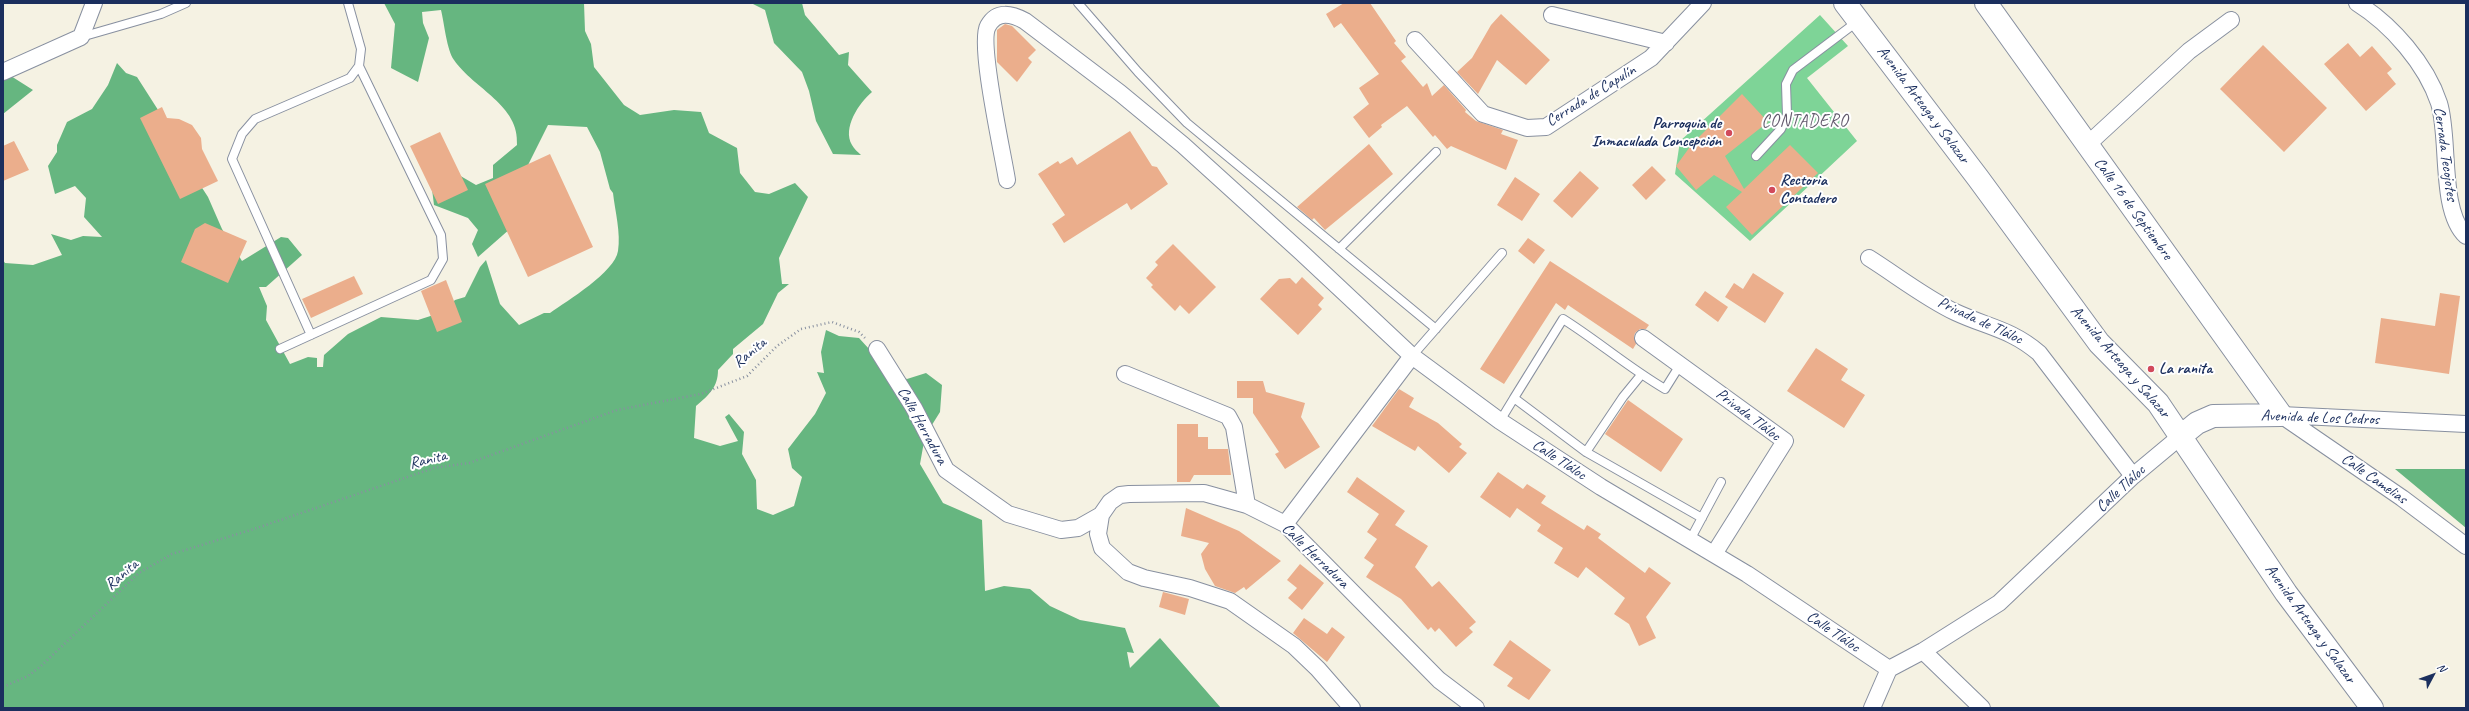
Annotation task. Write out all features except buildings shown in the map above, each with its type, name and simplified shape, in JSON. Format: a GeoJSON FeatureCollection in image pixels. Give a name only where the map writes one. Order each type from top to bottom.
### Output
{"type":"FeatureCollection","features":[{"type":"Feature","properties":{"kind":"street"},"geometry":{"type":"LineString","coordinates":[[3,72],[81,37],[94,3]]}},
{"type":"Feature","properties":{"kind":"street","name":"Cerrada de Capulín"},"geometry":{"type":"LineString","coordinates":[[1415,40],[1483,114],[1526,128],[1546,127],[1651,58],[1703,3]]}},
{"type":"Feature","properties":{"kind":"street","name":"Avenida Arteaga y Salazar"},"geometry":{"type":"LineString","coordinates":[[1845,3],[2099,343],[2158,403],[2286,594],[2372,708]]}},
{"type":"Feature","properties":{"kind":"street","name":"Calle 16 de Septiembre"},"geometry":{"type":"LineString","coordinates":[[1986,3],[2281,415]]}},
{"type":"Feature","properties":{"kind":"street","name":"Cerrada Tecojotes"},"geometry":{"type":"LineString","coordinates":[[2357,3],[2388,26],[2424,72],[2439,104],[2451,202],[2456,222],[2466,236]]}},
{"type":"Feature","properties":{"kind":"street","name":"Calle Tláloc"},"geometry":{"type":"LineString","coordinates":[[1007,180],[990,83],[985,36],[988,26],[994,19],[1003,14],[1012,14],[1025,21],[1114,88],[1183,146],[1301,252],[1412,356],[1500,422],[1601,487],[1747,574],[1889,669],[1923,651],[1999,603],[2133,476],[2181,436]]}},
{"type":"Feature","properties":{"kind":"street"},"geometry":{"type":"LineString","coordinates":[[1552,15],[1666,43]]}},
{"type":"Feature","properties":{"kind":"street"},"geometry":{"type":"LineString","coordinates":[[2088,146],[2189,51],[2231,20]]}},
{"type":"Feature","properties":{"kind":"street","name":"Privada de Tláloc"},"geometry":{"type":"LineString","coordinates":[[1869,258],[1954,312],[2001,328],[2023,340],[2039,353],[2133,476]]}},
{"type":"Feature","properties":{"kind":"street","name":"Privada Tláloc"},"geometry":{"type":"LineString","coordinates":[[1643,338],[1785,441],[1714,554]]}},
{"type":"Feature","properties":{"kind":"street","name":"Calle Herradura"},"geometry":{"type":"LineString","coordinates":[[877,349],[914,408],[946,470],[1008,514],[1060,530],[1078,528],[1100,515],[1110,502],[1120,496],[1149,492],[1204,493],[1247,505],[1285,524],[1439,680],[1476,708]]}},
{"type":"Feature","properties":{"kind":"street"},"geometry":{"type":"LineString","coordinates":[[1285,524],[1412,356]]}},
{"type":"Feature","properties":{"kind":"street"},"geometry":{"type":"LineString","coordinates":[[1125,374],[1228,416],[1234,427],[1247,505]]}},
{"type":"Feature","properties":{"kind":"street","name":"Avenida de Los Cedros"},"geometry":{"type":"LineString","coordinates":[[2181,436],[2197,423],[2213,416],[2281,415],[2466,424]]}},
{"type":"Feature","properties":{"kind":"street","name":"Calle Camelias"},"geometry":{"type":"LineString","coordinates":[[2281,415],[2402,498],[2466,546]]}},
{"type":"Feature","properties":{"kind":"street"},"geometry":{"type":"LineString","coordinates":[[1100,515],[1098,534],[1102,548],[1128,572],[1144,578],[1190,588],[1230,601],[1294,646],[1318,669],[1352,708]]}},
{"type":"Feature","properties":{"kind":"street"},"geometry":{"type":"LineString","coordinates":[[1923,651],[1982,708]]}},
{"type":"Feature","properties":{"kind":"street"},"geometry":{"type":"LineString","coordinates":[[1872,708],[1889,669]]}},
{"type":"Feature","properties":{"kind":"lane"},"geometry":{"type":"LineString","coordinates":[[81,37],[162,14],[186,3]]}},
{"type":"Feature","properties":{"kind":"lane"},"geometry":{"type":"LineString","coordinates":[[311,335],[232,159],[242,134],[255,119],[350,78],[359,66],[361,49],[348,3]]}},
{"type":"Feature","properties":{"kind":"lane"},"geometry":{"type":"LineString","coordinates":[[1078,3],[1138,72],[1187,122],[1436,329]]}},
{"type":"Feature","properties":{"kind":"lane"},"geometry":{"type":"LineString","coordinates":[[1756,156],[1780,129],[1787,115],[1786,84],[1793,70],[1858,21]]}},
{"type":"Feature","properties":{"kind":"lane"},"geometry":{"type":"LineString","coordinates":[[280,349],[431,280],[443,259],[441,235],[359,66]]}},
{"type":"Feature","properties":{"kind":"lane"},"geometry":{"type":"LineString","coordinates":[[1339,249],[1436,152]]}},
{"type":"Feature","properties":{"kind":"lane"},"geometry":{"type":"LineString","coordinates":[[1412,356],[1502,253]]}},
{"type":"Feature","properties":{"kind":"lane"},"geometry":{"type":"LineString","coordinates":[[1500,422],[1563,319],[1604,345],[1641,375],[1665,389],[1680,365]]}},
{"type":"Feature","properties":{"kind":"lane"},"geometry":{"type":"LineString","coordinates":[[1586,452],[1623,397],[1641,375]]}},
{"type":"Feature","properties":{"kind":"lane"},"geometry":{"type":"LineString","coordinates":[[1514,398],[1586,452],[1702,518]]}},
{"type":"Feature","properties":{"kind":"lane"},"geometry":{"type":"LineString","coordinates":[[1690,540],[1721,482]]}},
{"type":"Feature","properties":{"kind":"path","name":"Ranita"},"geometry":{"type":"LineString","coordinates":[[3,687],[28,676],[41,666],[139,573],[172,554],[234,536],[434,468],[469,463],[617,410],[701,394],[747,376],[777,346],[801,329],[832,322],[859,332],[877,349]]}},
{"type":"Feature","properties":{"kind":"green space"},"geometry":{"type":"Polygon","coordinates":[[[384,3],[584,3],[585,31],[591,44],[594,67],[624,105],[640,115],[674,110],[701,112],[709,133],[737,148],[740,173],[755,192],[769,194],[795,183],[808,197],[779,258],[782,284],[789,284],[778,293],[763,324],[733,349],[733,354],[718,370],[718,376],[712,390],[696,406],[694,438],[720,446],[738,441],[725,417],[729,414],[744,432],[742,454],[756,480],[757,509],[773,515],[794,506],[802,477],[792,468],[788,449],[815,414],[826,393],[817,372],[824,373],[821,352],[826,330],[839,336],[859,338],[891,373],[907,379],[926,373],[942,385],[940,412],[925,436],[920,464],[943,503],[982,520],[985,591],[1004,586],[1030,589],[1050,606],[1080,620],[1125,628],[1134,653],[1127,652],[1130,668],[1160,638],[1221,708],[3,708],[3,260],[5,263],[33,265],[62,255],[51,234],[71,240],[83,236],[102,237],[84,217],[86,198],[75,186],[55,194],[48,166],[57,152],[57,145],[67,122],[92,109],[108,85],[117,63],[126,73],[137,77],[160,113],[184,160],[208,197],[222,229],[242,261],[281,237],[288,238],[302,255],[266,287],[259,287],[267,306],[266,320],[290,364],[308,357],[317,358],[317,367],[323,367],[324,355],[348,334],[381,317],[418,320],[443,312],[455,300],[465,297],[480,267],[486,260],[500,304],[519,325],[544,313],[550,313],[600,277],[615,259],[618,251],[619,237],[613,193],[610,189],[600,152],[587,127],[548,125],[528,165],[511,228],[478,257],[472,244],[478,230],[468,218],[434,205],[428,157],[476,185],[493,178],[493,165],[517,145],[516,131],[504,108],[473,80],[454,60],[448,43],[441,10],[422,12],[423,23],[429,38],[418,82],[391,68],[395,24],[384,3]]]}},
{"type":"Feature","properties":{"kind":"green space"},"geometry":{"type":"Polygon","coordinates":[[[751,3],[802,3],[805,15],[839,55],[849,52],[848,65],[872,92],[857,109],[853,116],[849,131],[849,138],[852,145],[861,155],[833,154],[816,121],[809,91],[802,72],[774,43],[765,10],[751,3]]]}},
{"type":"Feature","properties":{"kind":"green space"},"geometry":{"type":"Polygon","coordinates":[[[1820,15],[1848,46],[1807,78],[1857,141],[1750,241],[1675,174],[1680,141],[1820,15]]]}},
{"type":"Feature","properties":{"kind":"green space"},"geometry":{"type":"Polygon","coordinates":[[[3,71],[33,90],[3,114],[3,71]]]}},
{"type":"Feature","properties":{"kind":"green space"},"geometry":{"type":"Polygon","coordinates":[[[2395,469],[2466,469],[2466,528],[2395,469]]]}},
{"type":"Feature","properties":{"kind":"place","name":"Parroquia de Inmaculada Concepción"},"geometry":{"type":"Point","coordinates":[1729,133]}},
{"type":"Feature","properties":{"kind":"place","name":"Rectoria Contadero"},"geometry":{"type":"Point","coordinates":[1772,190]}},
{"type":"Feature","properties":{"kind":"place","name":"La ranita"},"geometry":{"type":"Point","coordinates":[2151,369]}},
{"type":"Feature","properties":{"kind":"district","name":"CONTADERO"},"geometry":{"type":"Point","coordinates":[1805,122]}}]}
